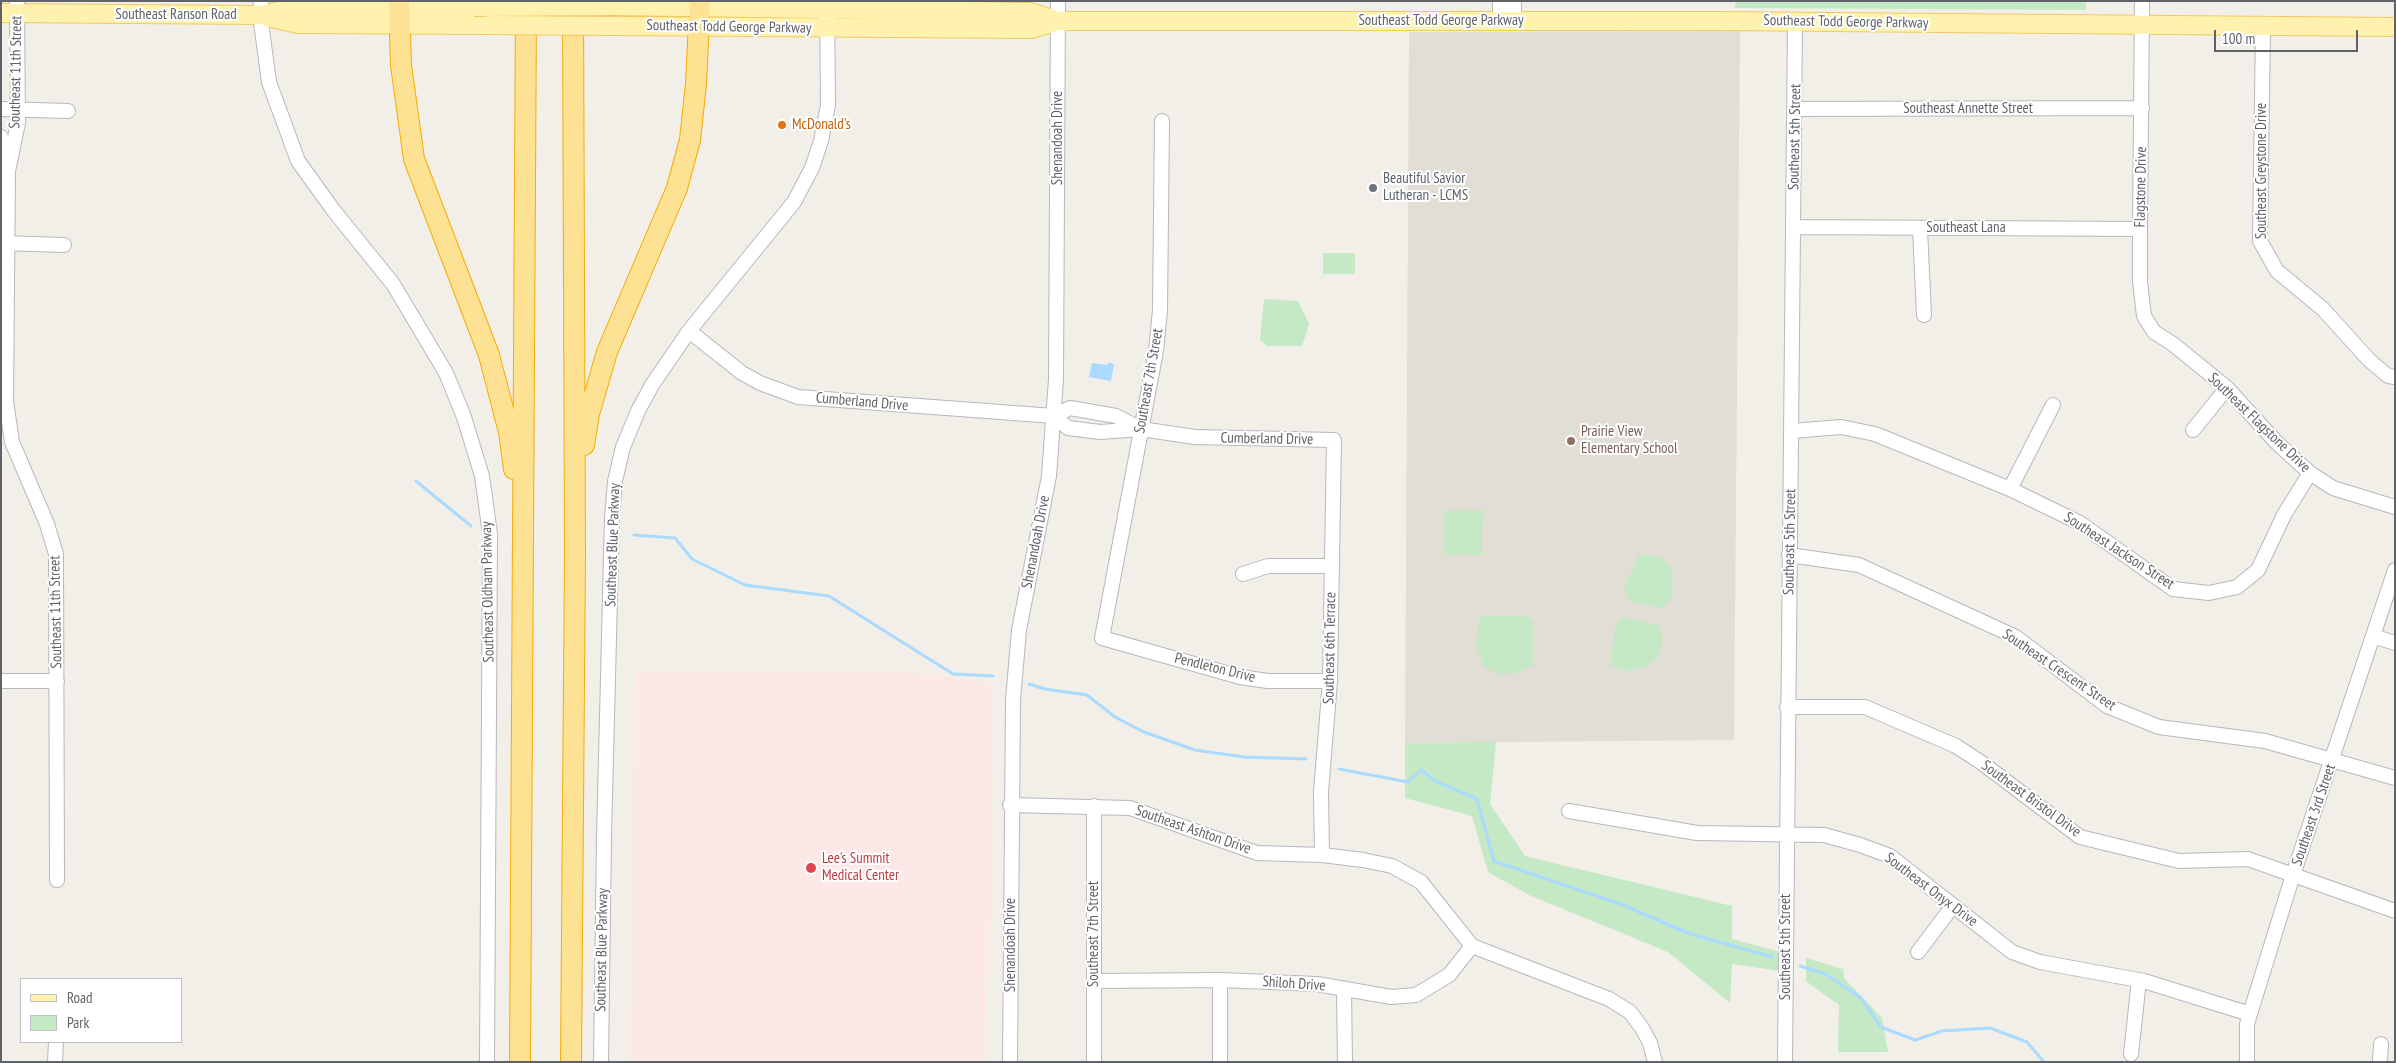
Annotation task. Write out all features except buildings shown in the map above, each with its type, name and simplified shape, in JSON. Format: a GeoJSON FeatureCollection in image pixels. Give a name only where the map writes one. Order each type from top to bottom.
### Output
{"type":"FeatureCollection","features":[{"type":"Feature","properties":{"kind":"highway"},"geometry":{"type":"LineString","coordinates":[[520,1062],[526,1]]}},
{"type":"Feature","properties":{"kind":"highway"},"geometry":{"type":"LineString","coordinates":[[571,1062],[575,555],[574,1]]}},
{"type":"Feature","properties":{"kind":"highway"},"geometry":{"type":"LineString","coordinates":[[399,11],[401,66],[414,160],[476,318],[499,391],[509,432],[515,483],[516,535],[524,549]]}},
{"type":"Feature","properties":{"kind":"highway"},"geometry":{"type":"LineString","coordinates":[[575,555],[579,484],[589,414],[607,352],[677,188],[690,140],[700,12]]}},
{"type":"Feature","properties":{"kind":"main road","name":"Southeast Ranson Road"},"geometry":{"type":"LineString","coordinates":[[12,9],[143,15],[298,7],[399,11],[474,7],[612,6],[700,12]]}},
{"type":"Feature","properties":{"kind":"main road","name":"Southeast Todd George Parkway"},"geometry":{"type":"LineString","coordinates":[[399,11],[489,25],[612,26],[700,12],[827,6],[1030,12],[1058,21]]}},
{"type":"Feature","properties":{"kind":"main road","name":"Southeast Todd George Parkway"},"geometry":{"type":"LineString","coordinates":[[700,12],[827,29],[1032,29],[1058,21],[1298,20],[1795,22],[2143,30],[2263,26],[2395,27]]}},
{"type":"Feature","properties":{"kind":"street","name":"Shenandoah Drive"},"geometry":{"type":"LineString","coordinates":[[1010,1062],[1010,805],[1013,700],[1019,630],[1049,476],[1054,416],[1058,1]]}},
{"type":"Feature","properties":{"kind":"street"},"geometry":{"type":"LineString","coordinates":[[1500,1],[1507,21]]}},
{"type":"Feature","properties":{"kind":"street"},"geometry":{"type":"LineString","coordinates":[[1507,21],[1514,1]]}},
{"type":"Feature","properties":{"kind":"street","name":"Flagstone Drive"},"geometry":{"type":"LineString","coordinates":[[2142,1],[2140,282],[2144,316],[2154,332],[2159,335]]}},
{"type":"Feature","properties":{"kind":"street","name":"Southeast Blue Parkway"},"geometry":{"type":"LineString","coordinates":[[601,1062],[604,838],[612,518],[615,481],[623,447],[638,411],[652,385],[690,331],[794,202],[812,168],[821,141],[828,105],[827,6]]}},
{"type":"Feature","properties":{"kind":"street","name":"Southeast Oldham Parkway"},"geometry":{"type":"LineString","coordinates":[[261,8],[269,82],[298,161],[393,284],[446,373],[464,417],[482,476],[490,534],[487,1062]]}},
{"type":"Feature","properties":{"kind":"street","name":"Southeast 11th Street"},"geometry":{"type":"LineString","coordinates":[[12,9],[18,123],[8,171],[5,244],[4,376],[12,442],[47,524],[56,554],[57,880]]}},
{"type":"Feature","properties":{"kind":"street","name":"Southeast 5th Street"},"geometry":{"type":"LineString","coordinates":[[1785,1062],[1795,22]]}},
{"type":"Feature","properties":{"kind":"street","name":"Southeast Greystone Drive"},"geometry":{"type":"LineString","coordinates":[[2263,26],[2260,241],[2277,271],[2323,309],[2369,360],[2388,376],[2395,377]]}},
{"type":"Feature","properties":{"kind":"street","name":"Southeast Annette Street"},"geometry":{"type":"LineString","coordinates":[[1795,109],[2142,108]]}},
{"type":"Feature","properties":{"kind":"street"},"geometry":{"type":"LineString","coordinates":[[1,109],[68,111]]}},
{"type":"Feature","properties":{"kind":"street","name":"Southeast 7th Street"},"geometry":{"type":"LineString","coordinates":[[1102,638],[1156,351],[1160,310],[1162,121]]}},
{"type":"Feature","properties":{"kind":"street","name":"Southeast 11th Street"},"geometry":{"type":"LineString","coordinates":[[1,137],[8,171]]}},
{"type":"Feature","properties":{"kind":"street","name":"Southeast Lana"},"geometry":{"type":"LineString","coordinates":[[1793,227],[2140,229]]}},
{"type":"Feature","properties":{"kind":"street"},"geometry":{"type":"LineString","coordinates":[[1920,228],[1924,315]]}},
{"type":"Feature","properties":{"kind":"street"},"geometry":{"type":"LineString","coordinates":[[5,244],[64,245]]}},
{"type":"Feature","properties":{"kind":"street","name":"Cumberland Drive"},"geometry":{"type":"LineString","coordinates":[[690,331],[742,373],[760,383],[798,397],[1054,416],[1070,408],[1106,413],[1141,429]]}},
{"type":"Feature","properties":{"kind":"street","name":"Southeast Flagstone Drive"},"geometry":{"type":"LineString","coordinates":[[2159,335],[2227,388],[2277,442],[2310,473],[2333,488],[2395,507]]}},
{"type":"Feature","properties":{"kind":"street"},"geometry":{"type":"LineString","coordinates":[[2193,430],[2227,388]]}},
{"type":"Feature","properties":{"kind":"street"},"geometry":{"type":"LineString","coordinates":[[2010,489],[2053,405]]}},
{"type":"Feature","properties":{"kind":"street","name":"Cumberland Drive"},"geometry":{"type":"LineString","coordinates":[[1054,416],[1068,428],[1100,432],[1141,429],[1195,437],[1334,440]]}},
{"type":"Feature","properties":{"kind":"street","name":"Southeast Jackson Street"},"geometry":{"type":"LineString","coordinates":[[1792,430],[1841,428],[1875,434],[2010,489],[2080,523],[2173,589],[2209,593],[2237,587],[2258,570],[2284,515],[2310,473]]}},
{"type":"Feature","properties":{"kind":"street","name":"Southeast 6th Terrace"},"geometry":{"type":"LineString","coordinates":[[1322,855],[1321,792],[1328,729],[1330,681],[1334,440]]}},
{"type":"Feature","properties":{"kind":"street","name":"Southeast Crescent Street"},"geometry":{"type":"LineString","coordinates":[[1789,555],[1859,565],[2016,637],[2107,706],[2159,727],[2265,741],[2395,778]]}},
{"type":"Feature","properties":{"kind":"street"},"geometry":{"type":"LineString","coordinates":[[1243,574],[1268,566],[1332,566]]}},
{"type":"Feature","properties":{"kind":"street","name":"Southeast 3rd Street"},"geometry":{"type":"LineString","coordinates":[[2247,1062],[2247,1024],[2250,1014],[2293,875],[2395,570]]}},
{"type":"Feature","properties":{"kind":"street"},"geometry":{"type":"LineString","coordinates":[[2373,636],[2395,643]]}},
{"type":"Feature","properties":{"kind":"street","name":"Pendleton Drive"},"geometry":{"type":"LineString","coordinates":[[1102,638],[1240,677],[1268,681],[1330,681]]}},
{"type":"Feature","properties":{"kind":"street"},"geometry":{"type":"LineString","coordinates":[[1,681],[57,681]]}},
{"type":"Feature","properties":{"kind":"street","name":"Southeast Bristol Drive"},"geometry":{"type":"LineString","coordinates":[[1787,707],[1866,707],[1956,746],[1982,763],[2080,837],[2179,862],[2248,859],[2395,911]]}},
{"type":"Feature","properties":{"kind":"street","name":"Southeast Ashton Drive"},"geometry":{"type":"LineString","coordinates":[[1010,805],[1130,808],[1257,853],[1322,855],[1392,866],[1421,882],[1472,946]]}},
{"type":"Feature","properties":{"kind":"street","name":"Southeast 7th Street"},"geometry":{"type":"LineString","coordinates":[[1094,806],[1094,1062]]}},
{"type":"Feature","properties":{"kind":"street","name":"Southeast Onyx Drive"},"geometry":{"type":"LineString","coordinates":[[1569,811],[1697,833],[1824,835],[1890,856],[1952,907],[2012,952],[2040,962],[2139,980],[2250,1014]]}},
{"type":"Feature","properties":{"kind":"street"},"geometry":{"type":"LineString","coordinates":[[1918,952],[1952,907]]}},
{"type":"Feature","properties":{"kind":"street"},"geometry":{"type":"LineString","coordinates":[[1472,946],[1609,999],[1630,1012],[1650,1043],[1655,1062]]}},
{"type":"Feature","properties":{"kind":"street","name":"Shiloh Drive"},"geometry":{"type":"LineString","coordinates":[[1094,981],[1220,980],[1317,984],[1391,997],[1416,995],[1449,975],[1472,946]]}},
{"type":"Feature","properties":{"kind":"street"},"geometry":{"type":"LineString","coordinates":[[1220,980],[1220,1062]]}},
{"type":"Feature","properties":{"kind":"street"},"geometry":{"type":"LineString","coordinates":[[2131,1054],[2139,980]]}},
{"type":"Feature","properties":{"kind":"street"},"geometry":{"type":"LineString","coordinates":[[1344,989],[1345,1062]]}},
{"type":"Feature","properties":{"kind":"street"},"geometry":{"type":"LineString","coordinates":[[55,1062],[56,1043]]}},
{"type":"Feature","properties":{"kind":"street"},"geometry":{"type":"LineString","coordinates":[[2380,1062],[2381,1044]]}},
{"type":"Feature","properties":{"kind":"shaded area","name":"Prairie View Elementary School"},"geometry":{"type":"Polygon","coordinates":[[[1740,31],[1734,740],[1405,743],[1409,32],[1740,31]]]}},
{"type":"Feature","properties":{"kind":"shaded area","name":"Lee's Summit Medical Center"},"geometry":{"type":"Polygon","coordinates":[[[635,672],[909,672],[992,683],[990,951],[985,1062],[630,1062],[635,672]]]}},
{"type":"Feature","properties":{"kind":"green space"},"geometry":{"type":"Polygon","coordinates":[[[1736,1],[2086,1],[2086,10],[1735,8],[1736,1]]]}},
{"type":"Feature","properties":{"kind":"green space"},"geometry":{"type":"Polygon","coordinates":[[[1323,253],[1355,253],[1355,274],[1323,274],[1323,253]]]}},
{"type":"Feature","properties":{"kind":"green space"},"geometry":{"type":"Polygon","coordinates":[[[1264,299],[1298,301],[1309,324],[1302,346],[1267,346],[1260,340],[1264,299]]]}},
{"type":"Feature","properties":{"kind":"green space"},"geometry":{"type":"Polygon","coordinates":[[[1483,510],[1481,555],[1443,554],[1443,511],[1483,510]]]}},
{"type":"Feature","properties":{"kind":"green space"},"geometry":{"type":"Polygon","coordinates":[[[1648,555],[1662,558],[1672,570],[1672,598],[1662,608],[1629,601],[1624,591],[1638,556],[1648,555]]]}},
{"type":"Feature","properties":{"kind":"green space"},"geometry":{"type":"Polygon","coordinates":[[[1480,616],[1526,616],[1533,623],[1533,665],[1517,673],[1500,674],[1485,668],[1476,645],[1480,616]]]}},
{"type":"Feature","properties":{"kind":"green space"},"geometry":{"type":"Polygon","coordinates":[[[1623,617],[1659,625],[1663,640],[1658,656],[1647,666],[1628,671],[1610,667],[1616,623],[1623,617]]]}},
{"type":"Feature","properties":{"kind":"green space"},"geometry":{"type":"Polygon","coordinates":[[[1496,742],[1490,804],[1525,856],[1732,906],[1732,939],[1781,952],[1780,971],[1732,964],[1730,1003],[1668,952],[1529,895],[1488,872],[1472,816],[1405,798],[1405,743],[1496,742]]]}},
{"type":"Feature","properties":{"kind":"green space"},"geometry":{"type":"Polygon","coordinates":[[[1806,958],[1843,969],[1844,978],[1882,1018],[1888,1052],[1838,1052],[1839,1005],[1806,981],[1806,958]]]}},
{"type":"Feature","properties":{"kind":"water"},"geometry":{"type":"Polygon","coordinates":[[[1110,362],[1114,365],[1111,381],[1089,377],[1092,363],[1106,365],[1110,362]]]}},
{"type":"Feature","properties":{"kind":"waterway"},"geometry":{"type":"LineString","coordinates":[[416,481],[471,526]]}},
{"type":"Feature","properties":{"kind":"waterway"},"geometry":{"type":"LineString","coordinates":[[634,535],[675,538],[692,559],[745,585],[829,596],[953,674],[993,676]]}},
{"type":"Feature","properties":{"kind":"waterway"},"geometry":{"type":"LineString","coordinates":[[1029,684],[1045,689],[1087,695],[1115,717],[1144,732],[1195,750],[1244,757],[1306,759]]}},
{"type":"Feature","properties":{"kind":"waterway"},"geometry":{"type":"LineString","coordinates":[[1339,769],[1408,782],[1421,770],[1435,781],[1477,799],[1494,861],[1623,905],[1690,934],[1773,957]]}},
{"type":"Feature","properties":{"kind":"waterway"},"geometry":{"type":"LineString","coordinates":[[1800,966],[1825,974],[1860,997],[1881,1027],[1915,1040],[1942,1031],[1990,1028],[2027,1042],[2044,1062]]}},
{"type":"Feature","properties":{"kind":"place","name":"McDonald's"},"geometry":{"type":"Point","coordinates":[782,125]}},
{"type":"Feature","properties":{"kind":"place","name":"Beautiful Savior Lutheran - LCMS"},"geometry":{"type":"Point","coordinates":[1373,188]}},
{"type":"Feature","properties":{"kind":"place","name":"Prairie View Elementary School"},"geometry":{"type":"Point","coordinates":[1571,441]}},
{"type":"Feature","properties":{"kind":"place","name":"Lee's Summit Medical Center"},"geometry":{"type":"Point","coordinates":[811,868]}}]}
